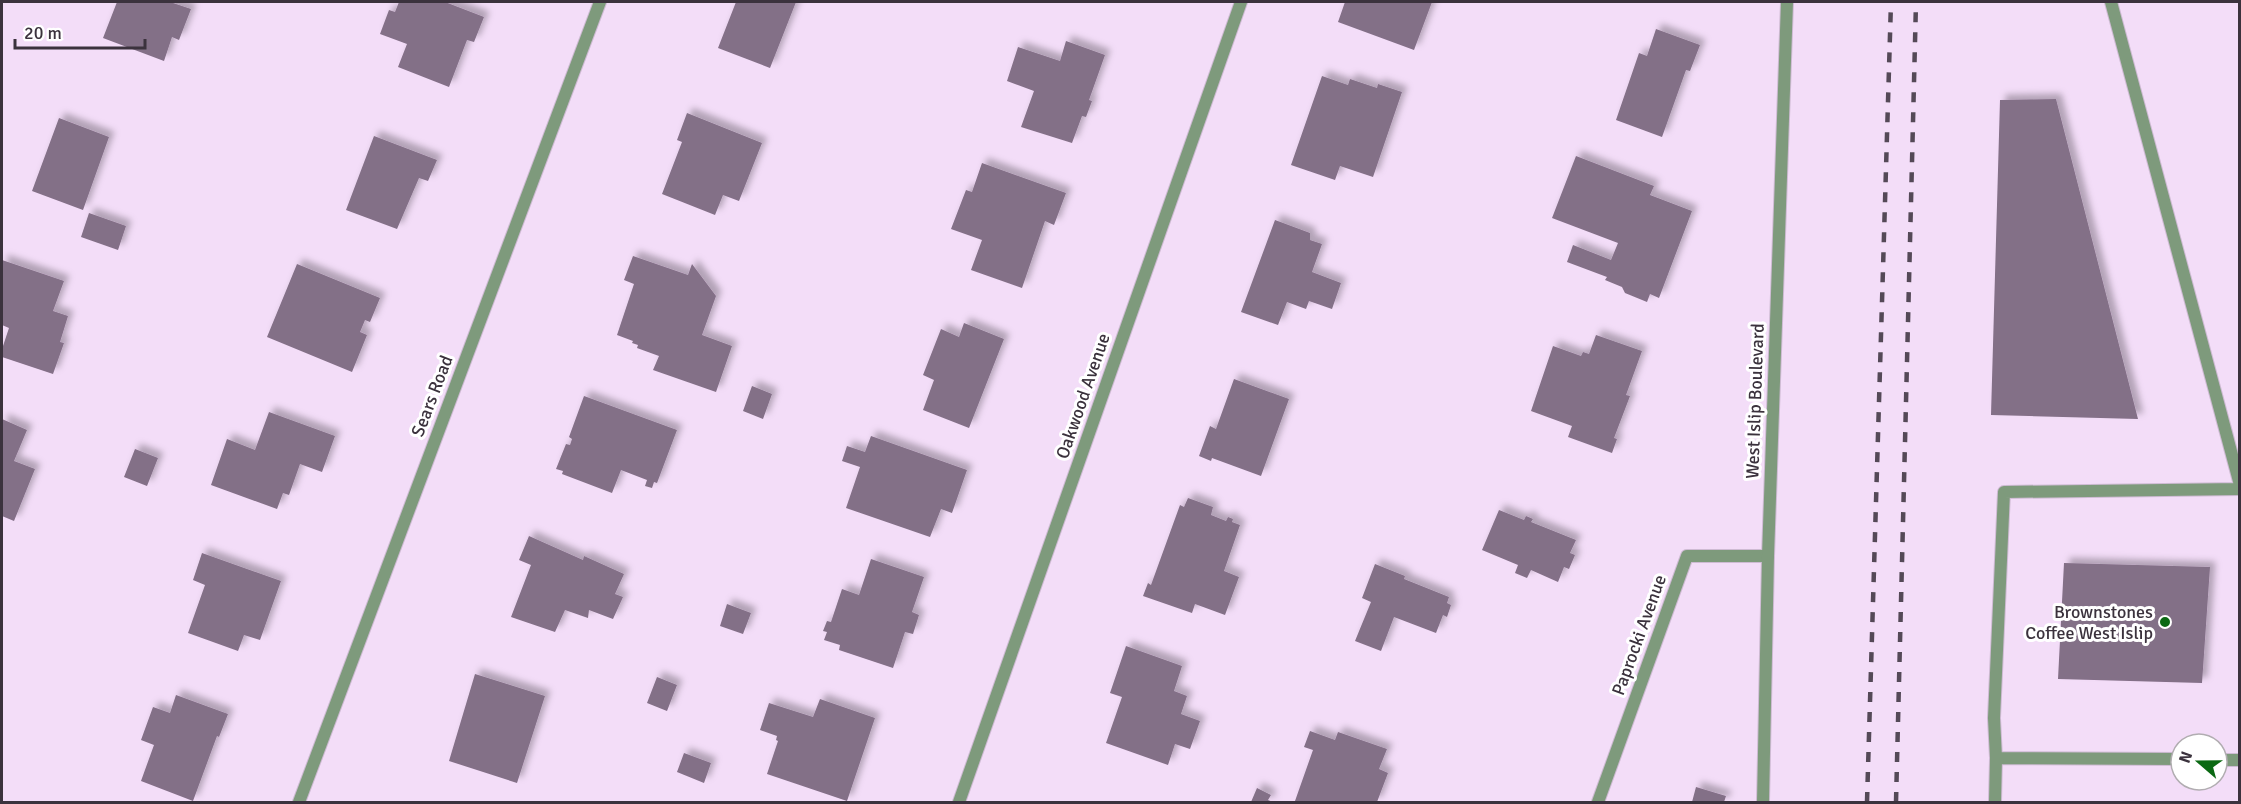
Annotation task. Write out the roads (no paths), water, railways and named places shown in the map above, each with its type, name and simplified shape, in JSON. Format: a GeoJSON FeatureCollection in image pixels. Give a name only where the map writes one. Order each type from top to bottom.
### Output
{"type":"FeatureCollection","features":[{"type":"Feature","properties":{"kind":"street","name":"Sears Road"},"geometry":{"type":"LineString","coordinates":[[298,802],[600,2]]}},
{"type":"Feature","properties":{"kind":"street","name":"Oakwood Avenue"},"geometry":{"type":"LineString","coordinates":[[959,802],[1241,2]]}},
{"type":"Feature","properties":{"kind":"street","name":"West Islip Boulevard"},"geometry":{"type":"LineString","coordinates":[[1763,802],[1768,556],[1787,2]]}},
{"type":"Feature","properties":{"kind":"street"},"geometry":{"type":"LineString","coordinates":[[1995,802],[1994,718],[2004,492],[2240,487],[2111,2]]}},
{"type":"Feature","properties":{"kind":"street","name":"Paprocki Avenue"},"geometry":{"type":"LineString","coordinates":[[1598,802],[1687,556],[1768,556]]}},
{"type":"Feature","properties":{"kind":"street"},"geometry":{"type":"LineString","coordinates":[[1996,758],[2169,759]]}},
{"type":"Feature","properties":{"kind":"railway"},"geometry":{"type":"LineString","coordinates":[[1867,802],[1891,2]]}},
{"type":"Feature","properties":{"kind":"railway"},"geometry":{"type":"LineString","coordinates":[[1896,802],[1916,2]]}},
{"type":"Feature","properties":{"kind":"place","name":"Brownstones Coffee West Islip"},"geometry":{"type":"Point","coordinates":[2165,622]}}]}
